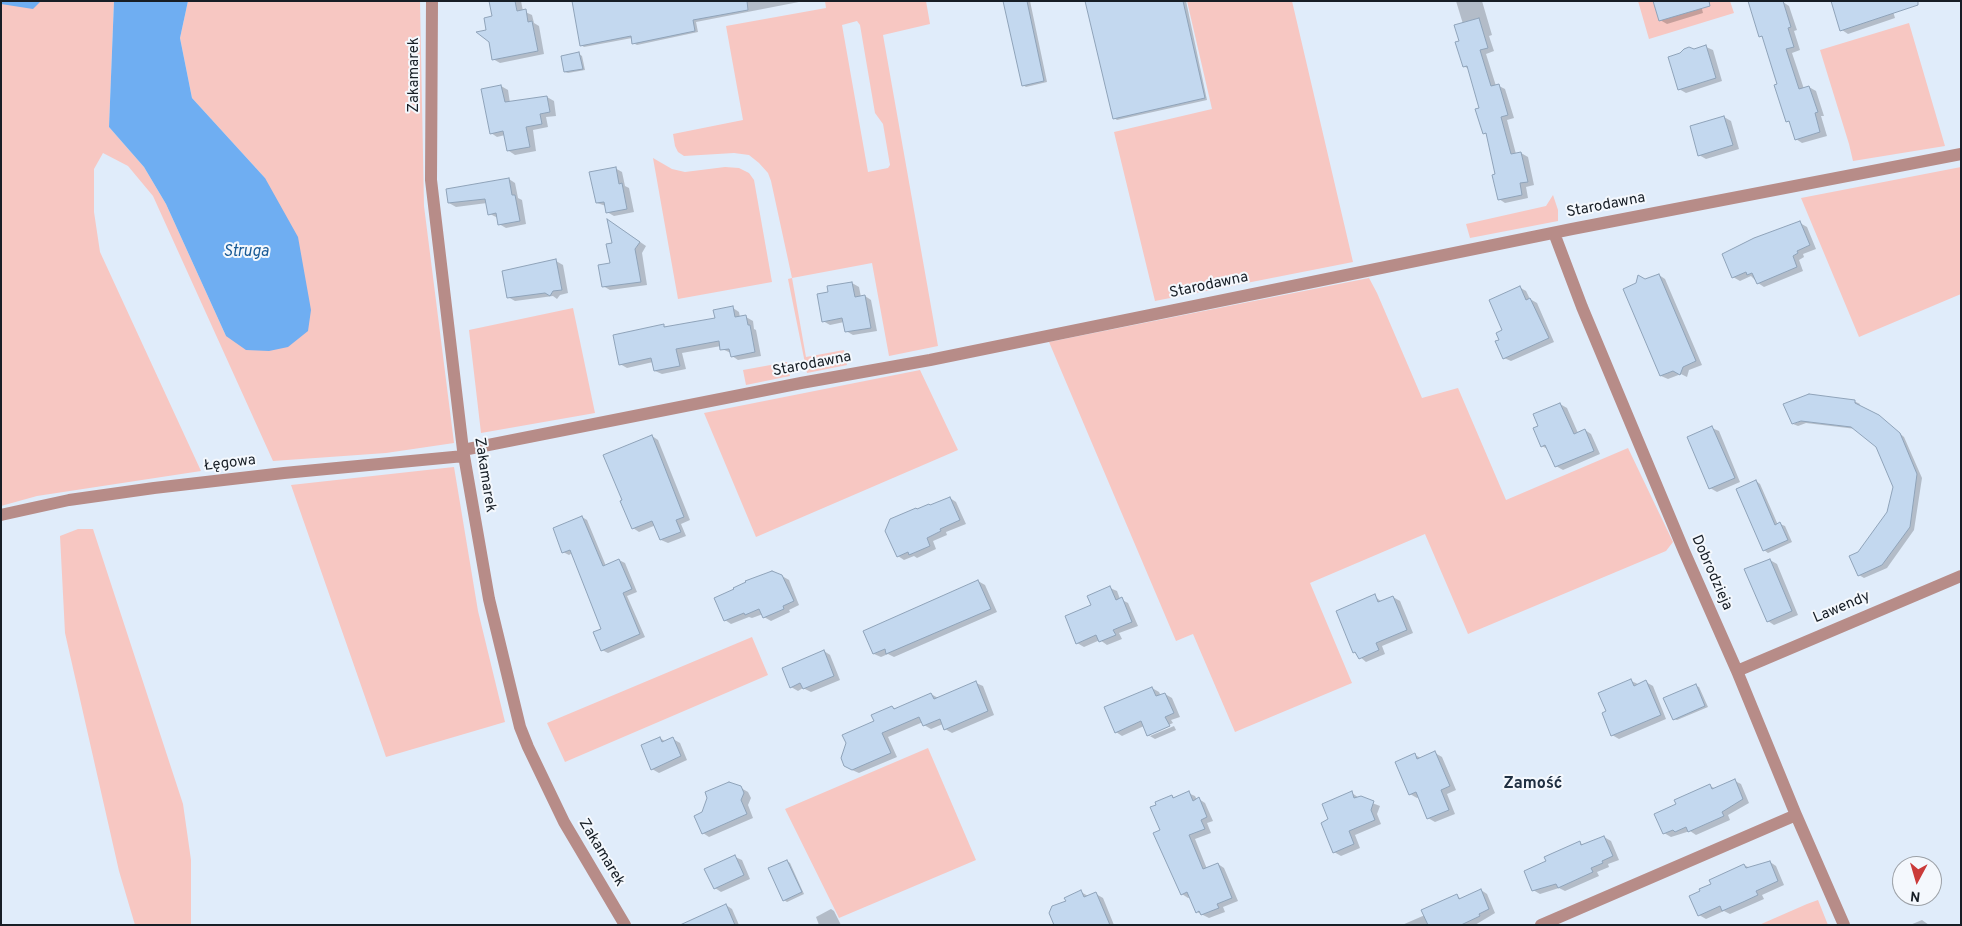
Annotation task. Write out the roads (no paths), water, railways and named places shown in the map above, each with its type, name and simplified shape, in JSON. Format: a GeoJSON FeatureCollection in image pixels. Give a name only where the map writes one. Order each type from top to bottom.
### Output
{"type":"FeatureCollection","features":[{"type":"Feature","properties":{"kind":"street","name":"Zakamarek"},"geometry":{"type":"LineString","coordinates":[[432,1],[431,180],[463,453],[488,599],[520,727],[545,786],[564,822],[625,925]]}},
{"type":"Feature","properties":{"kind":"street","name":"Starodawna"},"geometry":{"type":"LineString","coordinates":[[463,453],[792,385],[930,360],[1554,233],[1961,154]]}},
{"type":"Feature","properties":{"kind":"street","name":"Dobrodzieja"},"geometry":{"type":"LineString","coordinates":[[1554,233],[1582,307],[1684,551],[1737,671],[1844,925]]}},
{"type":"Feature","properties":{"kind":"street","name":"Łęgowa"},"geometry":{"type":"LineString","coordinates":[[1,515],[69,500],[154,488],[463,453]]}},
{"type":"Feature","properties":{"kind":"street","name":"Lawendy"},"geometry":{"type":"LineString","coordinates":[[1737,671],[1961,576]]}},
{"type":"Feature","properties":{"kind":"street"},"geometry":{"type":"LineString","coordinates":[[1541,925],[1796,814]]}},
{"type":"Feature","properties":{"kind":"water"},"geometry":{"type":"Polygon","coordinates":[[[1,1],[41,1],[33,9],[1,4],[1,1]]]}},
{"type":"Feature","properties":{"kind":"water","name":"Struga"},"geometry":{"type":"Polygon","coordinates":[[[114,1],[188,1],[180,38],[192,98],[265,178],[298,237],[311,310],[308,331],[288,347],[269,351],[246,350],[226,336],[166,204],[144,167],[109,127],[114,1]]]}},
{"type":"Feature","properties":{"kind":"district","name":"Zamość"},"geometry":{"type":"Point","coordinates":[1533,785]}}]}
